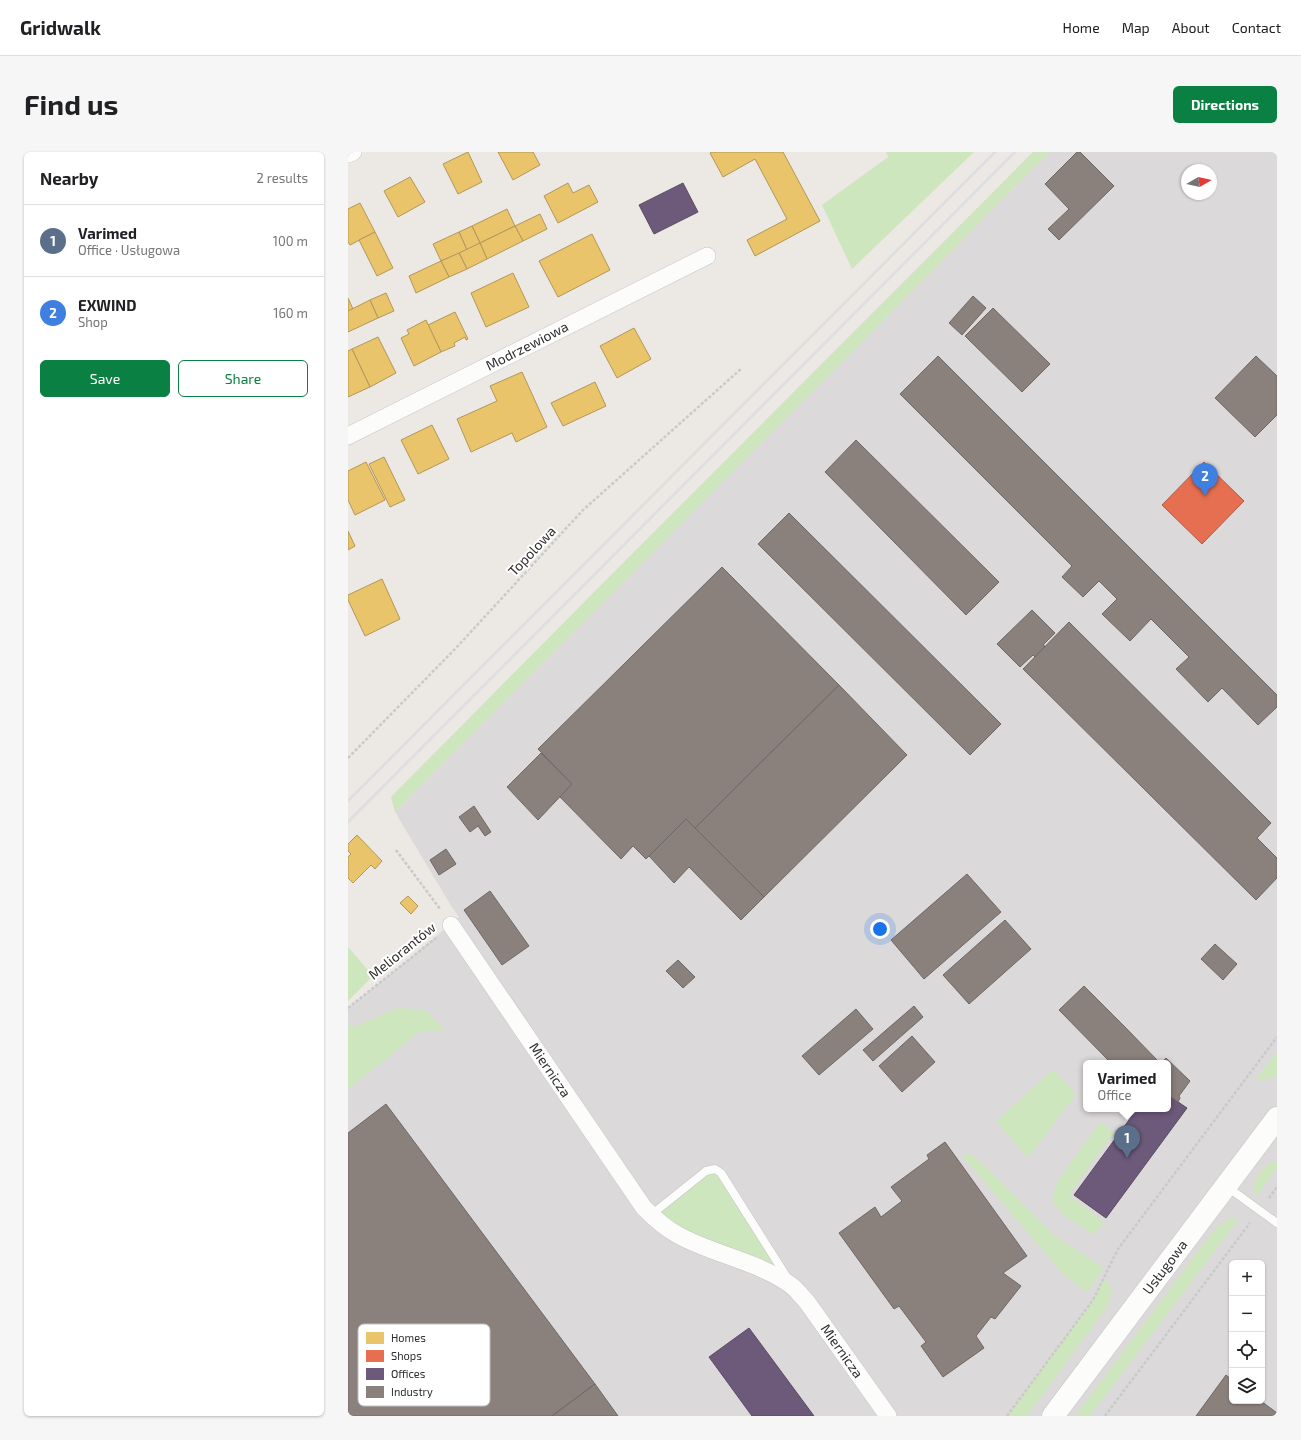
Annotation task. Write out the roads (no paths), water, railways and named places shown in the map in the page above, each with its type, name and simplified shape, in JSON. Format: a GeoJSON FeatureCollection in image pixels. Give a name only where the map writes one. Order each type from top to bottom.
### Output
{"type":"FeatureCollection","features":[{"type":"Feature","properties":{"kind":"street"},"geometry":{"type":"LineString","coordinates":[[348,154],[353,152]]}},
{"type":"Feature","properties":{"kind":"street","name":"Modrzewiowa"},"geometry":{"type":"LineString","coordinates":[[348,436],[707,256]]}},
{"type":"Feature","properties":{"kind":"street","name":"Miernicza"},"geometry":{"type":"LineString","coordinates":[[451,925],[644,1208],[662,1225],[678,1235],[694,1243],[764,1270],[794,1287],[807,1302],[888,1416]]}},
{"type":"Feature","properties":{"kind":"street","name":"Usługowa"},"geometry":{"type":"LineString","coordinates":[[1053,1416],[1277,1118]]}},
{"type":"Feature","properties":{"kind":"lane","name":"Miernicza"},"geometry":{"type":"LineString","coordinates":[[651,1214],[706,1171],[712,1169],[718,1170],[730,1186],[794,1287]]}},
{"type":"Feature","properties":{"kind":"lane"},"geometry":{"type":"LineString","coordinates":[[1226,1185],[1277,1223]]}},
{"type":"Feature","properties":{"kind":"railway"},"geometry":{"type":"LineString","coordinates":[[348,801],[995,152]]}},
{"type":"Feature","properties":{"kind":"railway"},"geometry":{"type":"LineString","coordinates":[[348,822],[1015,152]]}},
{"type":"Feature","properties":{"kind":"place","name":"EXWIND"},"geometry":{"type":"Point","coordinates":[1205,496]}},
{"type":"Feature","properties":{"kind":"place","name":"Varimed"},"geometry":{"type":"Point","coordinates":[1127,1158]}}]}
